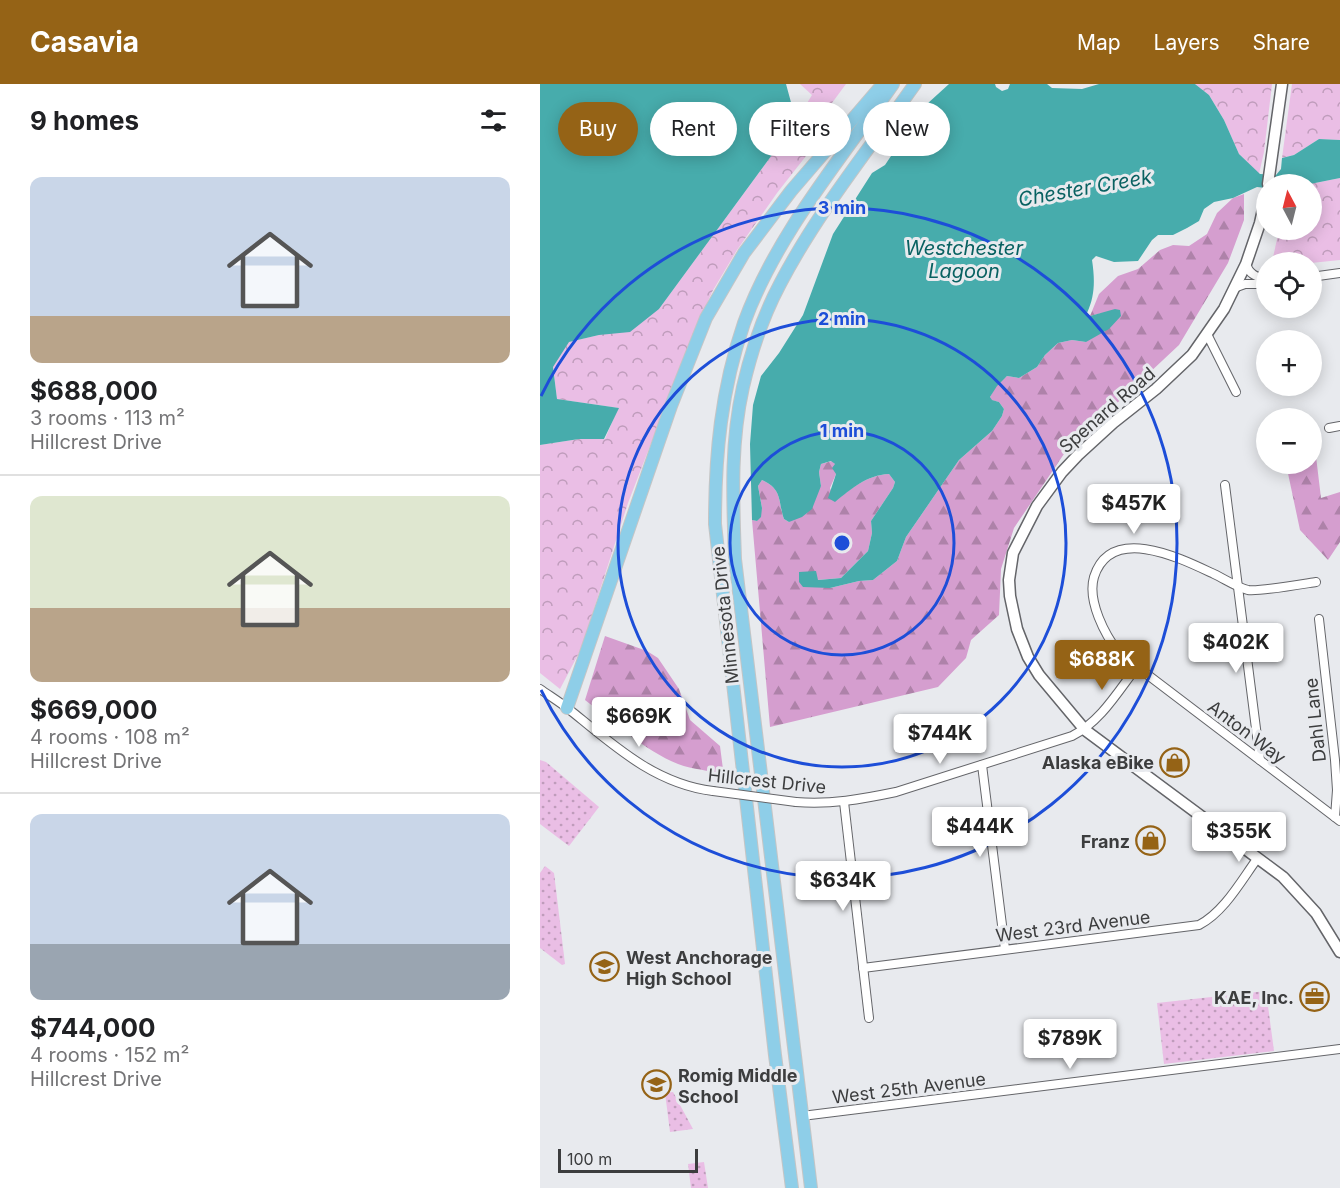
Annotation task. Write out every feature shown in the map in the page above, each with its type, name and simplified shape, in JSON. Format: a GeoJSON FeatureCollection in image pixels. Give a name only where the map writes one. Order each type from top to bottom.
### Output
{"type":"FeatureCollection","features":[{"type":"Feature","properties":{"kind":"main road"},"geometry":{"type":"LineString","coordinates":[[567,708],[671,406],[706,318],[744,253],[791,191],[883,84]]}},
{"type":"Feature","properties":{"kind":"main road","name":"Minnesota Drive"},"geometry":{"type":"LineString","coordinates":[[792,1188],[716,535],[715,472],[719,425],[744,323],[764,278],[821,184],[893,84]]}},
{"type":"Feature","properties":{"kind":"main road","name":"Minnesota Drive"},"geometry":{"type":"LineString","coordinates":[[811,1188],[735,559],[732,482],[736,432],[743,388],[757,337],[779,285],[819,220],[915,84]]}},
{"type":"Feature","properties":{"kind":"main road"},"geometry":{"type":"LineString","coordinates":[[1270,174],[1282,84]]}},
{"type":"Feature","properties":{"kind":"main road","name":"Spenard Road"},"geometry":{"type":"LineString","coordinates":[[1256,234],[1246,264],[1224,309],[1178,371],[1094,440],[1062,472],[1037,506],[1013,553],[1009,580],[1010,596],[1022,643],[1038,674],[1085,730],[1283,878],[1327,928],[1340,952]]}},
{"type":"Feature","properties":{"kind":"street"},"geometry":{"type":"LineString","coordinates":[[1246,264],[1256,277]]}},
{"type":"Feature","properties":{"kind":"street"},"geometry":{"type":"LineString","coordinates":[[1322,275],[1340,273]]}},
{"type":"Feature","properties":{"kind":"street"},"geometry":{"type":"LineString","coordinates":[[1234,288],[1256,283]]}},
{"type":"Feature","properties":{"kind":"street"},"geometry":{"type":"LineString","coordinates":[[1207,334],[1236,392]]}},
{"type":"Feature","properties":{"kind":"street"},"geometry":{"type":"LineString","coordinates":[[1329,428],[1340,426]]}},
{"type":"Feature","properties":{"kind":"street"},"geometry":{"type":"LineString","coordinates":[[1224,485],[1260,760]]}},
{"type":"Feature","properties":{"kind":"street"},"geometry":{"type":"LineString","coordinates":[[1136,668],[1113,646],[1094,603],[1093,582],[1096,572],[1102,562],[1113,553],[1122,549],[1147,548],[1197,566],[1249,591],[1316,582]]}},
{"type":"Feature","properties":{"kind":"street","name":"Dahl Lane"},"geometry":{"type":"LineString","coordinates":[[1318,619],[1335,760],[1338,819]]}},
{"type":"Feature","properties":{"kind":"street","name":"Hillcrest Drive"},"geometry":{"type":"LineString","coordinates":[[540,689],[616,748],[664,778],[713,791],[796,802],[844,802],[896,792],[1072,736],[1085,730],[1096,720],[1136,668]]}},
{"type":"Feature","properties":{"kind":"street","name":"Anton Way"},"geometry":{"type":"LineString","coordinates":[[1136,668],[1338,819]]}},
{"type":"Feature","properties":{"kind":"street"},"geometry":{"type":"LineString","coordinates":[[982,765],[1005,949]]}},
{"type":"Feature","properties":{"kind":"street"},"geometry":{"type":"LineString","coordinates":[[844,802],[868,1018]]}},
{"type":"Feature","properties":{"kind":"street","name":"West 23rd Avenue"},"geometry":{"type":"LineString","coordinates":[[863,968],[1199,925],[1209,920],[1219,909],[1257,859]]}},
{"type":"Feature","properties":{"kind":"street","name":"West 25th Avenue"},"geometry":{"type":"LineString","coordinates":[[802,1116],[1340,1049]]}},
{"type":"Feature","properties":{"kind":"green space"},"geometry":{"type":"Polygon","coordinates":[[[800,84],[846,84],[833,102],[808,102],[812,95],[800,84]]]}},
{"type":"Feature","properties":{"kind":"green space"},"geometry":{"type":"Polygon","coordinates":[[[1195,84],[1272,84],[1264,152],[1259,174],[1239,154],[1224,120],[1209,95],[1195,84]]]}},
{"type":"Feature","properties":{"kind":"green space"},"geometry":{"type":"Polygon","coordinates":[[[1292,84],[1340,84],[1340,140],[1319,139],[1294,155],[1282,158],[1292,84]]]}},
{"type":"Feature","properties":{"kind":"green space"},"geometry":{"type":"Polygon","coordinates":[[[771,156],[806,156],[737,250],[712,292],[692,337],[628,503],[581,649],[560,689],[540,673],[540,445],[579,439],[605,439],[618,408],[557,399],[553,366],[568,342],[599,335],[659,309],[771,156]]]}},
{"type":"Feature","properties":{"kind":"green space"},"geometry":{"type":"Polygon","coordinates":[[[1340,178],[1340,260],[1322,262],[1322,252],[1274,252],[1277,240],[1322,240],[1322,182],[1340,178]]]}},
{"type":"Feature","properties":{"kind":"green space"},"geometry":{"type":"Polygon","coordinates":[[[1244,194],[1244,220],[1228,263],[1179,345],[1066,451],[1014,528],[1001,569],[999,615],[971,640],[966,658],[938,687],[770,727],[752,520],[757,521],[762,508],[758,486],[762,480],[777,492],[784,519],[789,522],[821,486],[819,472],[821,464],[832,461],[835,464],[836,474],[830,488],[835,501],[866,480],[889,474],[895,482],[871,521],[872,533],[868,551],[841,578],[817,580],[808,573],[799,572],[830,588],[873,580],[897,561],[906,537],[959,460],[992,431],[1002,416],[1004,409],[999,402],[991,400],[990,397],[996,386],[1007,376],[1019,378],[1037,367],[1045,355],[1058,343],[1072,340],[1086,342],[1102,313],[1090,316],[1099,294],[1118,276],[1138,269],[1160,250],[1173,245],[1189,246],[1207,234],[1217,213],[1233,198],[1244,194]]]}},
{"type":"Feature","properties":{"kind":"green space"},"geometry":{"type":"Polygon","coordinates":[[[1288,474],[1318,474],[1321,498],[1340,492],[1340,542],[1328,560],[1300,530],[1288,474]]]}},
{"type":"Feature","properties":{"kind":"green space"},"geometry":{"type":"Polygon","coordinates":[[[605,636],[647,651],[658,658],[679,689],[690,720],[720,746],[724,777],[665,758],[630,735],[585,700],[605,636]]]}},
{"type":"Feature","properties":{"kind":"green space"},"geometry":{"type":"Polygon","coordinates":[[[540,760],[546,762],[599,807],[569,846],[540,824],[540,760]]]}},
{"type":"Feature","properties":{"kind":"green space"},"geometry":{"type":"Polygon","coordinates":[[[545,866],[554,873],[565,964],[562,965],[540,948],[540,873],[545,866]]]}},
{"type":"Feature","properties":{"kind":"green space"},"geometry":{"type":"Polygon","coordinates":[[[1266,991],[1274,1051],[1164,1064],[1157,1003],[1266,991]]]}},
{"type":"Feature","properties":{"kind":"green space"},"geometry":{"type":"Polygon","coordinates":[[[673,1092],[693,1129],[670,1132],[665,1093],[673,1092]]]}},
{"type":"Feature","properties":{"kind":"green space"},"geometry":{"type":"Polygon","coordinates":[[[704,1162],[708,1188],[691,1188],[688,1164],[704,1162]]]}},
{"type":"Feature","properties":{"kind":"water"},"geometry":{"type":"Polygon","coordinates":[[[540,84],[786,84],[791,102],[749,102],[749,156],[771,156],[659,309],[630,332],[599,335],[569,342],[553,367],[557,399],[619,408],[604,439],[579,439],[540,445],[540,84]]]}},
{"type":"Feature","properties":{"kind":"water","name":"Westchester Lagoon"},"geometry":{"type":"Polygon","coordinates":[[[949,84],[995,84],[1002,91],[1008,89],[1010,84],[1047,84],[1052,88],[1082,89],[1099,84],[1195,84],[1209,95],[1224,120],[1239,154],[1260,174],[1256,174],[1256,187],[1233,198],[1214,202],[1204,209],[1199,221],[1173,235],[1158,235],[1138,261],[1114,262],[1096,256],[1092,260],[1094,288],[1087,313],[1090,316],[1115,309],[1120,310],[1121,316],[1109,329],[1086,342],[1072,340],[1058,343],[1045,355],[1037,367],[1019,378],[1007,376],[997,386],[990,397],[999,402],[1004,409],[1002,416],[992,431],[959,460],[906,537],[897,561],[873,580],[830,588],[803,587],[799,582],[799,572],[816,571],[818,580],[841,578],[868,551],[872,533],[871,521],[895,482],[889,474],[874,477],[847,492],[835,502],[828,498],[836,474],[832,468],[835,464],[831,461],[821,464],[819,472],[821,486],[812,509],[802,517],[789,522],[784,519],[777,492],[762,480],[758,486],[762,508],[761,517],[757,521],[752,520],[750,444],[753,405],[761,376],[803,315],[833,234],[872,173],[885,165],[891,156],[950,156],[950,102],[929,102],[949,84]]]}},
{"type":"Feature","properties":{"kind":"water","name":"Westchester Lagoon"},"geometry":{"type":"Polygon","coordinates":[[[1319,139],[1340,140],[1340,178],[1322,182],[1322,174],[1277,174],[1281,169],[1282,158],[1294,155],[1319,139]]]}},
{"type":"Feature","properties":{"kind":"place","name":"Alaska eBike"},"geometry":{"type":"Point","coordinates":[1175,762]}},
{"type":"Feature","properties":{"kind":"place","name":"Franz"},"geometry":{"type":"Point","coordinates":[1151,841]}},
{"type":"Feature","properties":{"kind":"place","name":"West Anchorage High School"},"geometry":{"type":"Point","coordinates":[605,967]}},
{"type":"Feature","properties":{"kind":"place","name":"KAE, Inc."},"geometry":{"type":"Point","coordinates":[1315,997]}},
{"type":"Feature","properties":{"kind":"place","name":"Romig Middle School"},"geometry":{"type":"Point","coordinates":[657,1085]}},
{"type":"Feature","properties":{"kind":"water label","name":"Chester Creek"},"geometry":{"type":"Point","coordinates":[1085,188]}}]}
